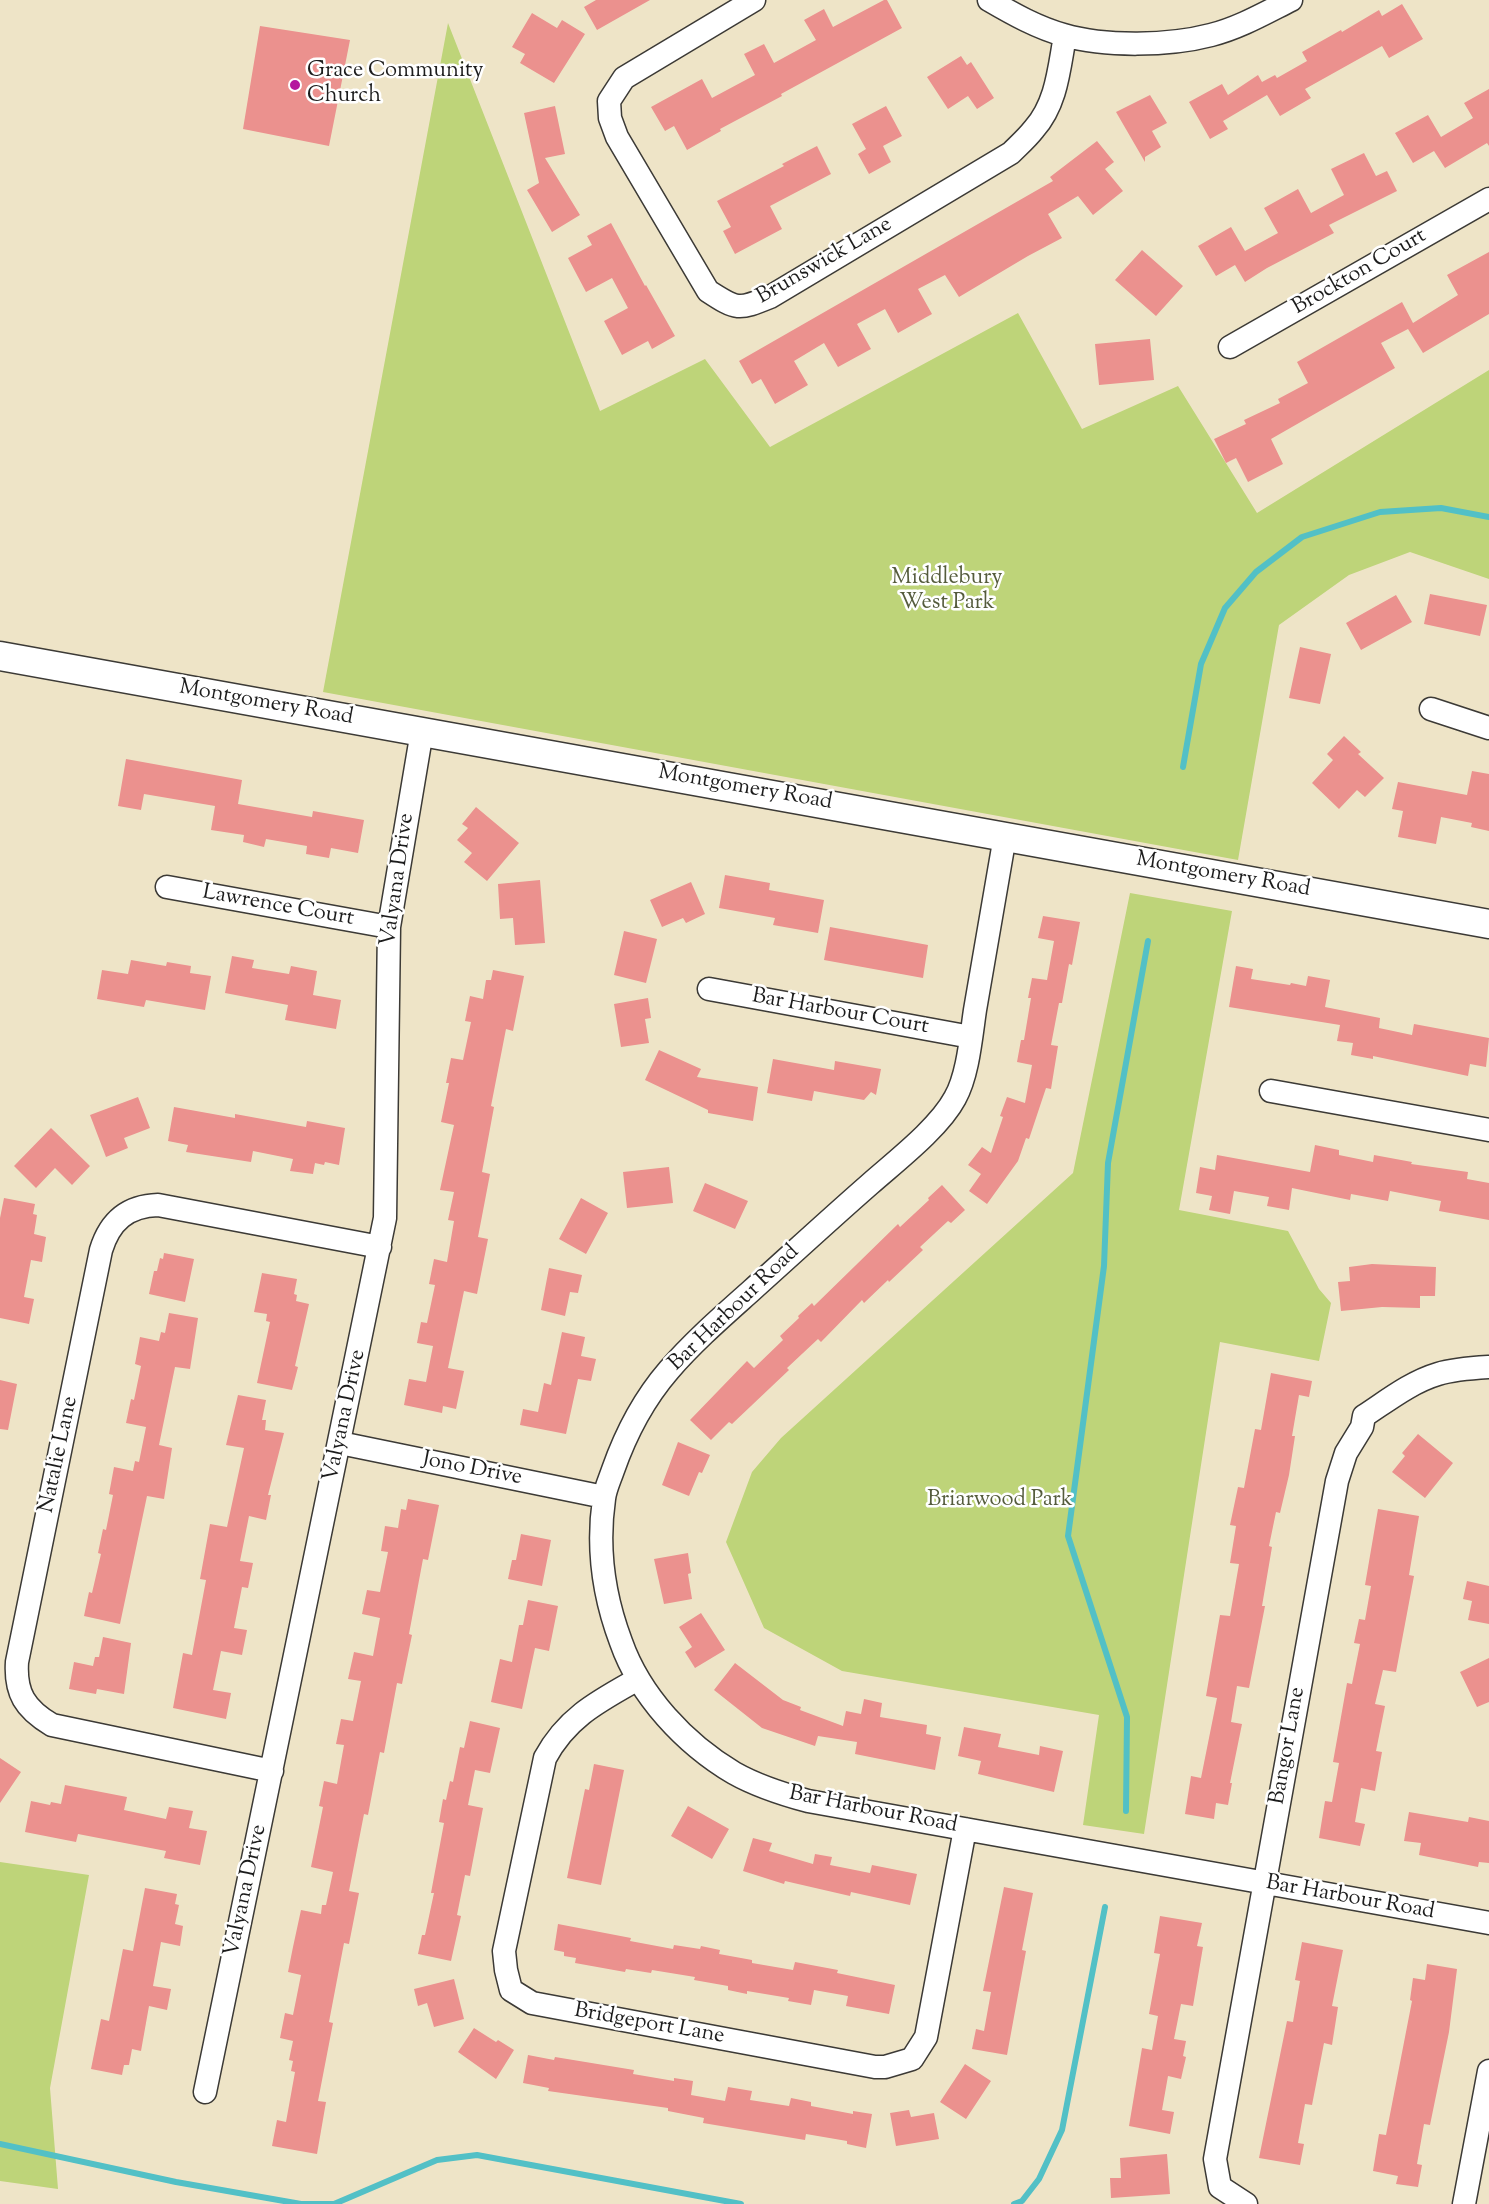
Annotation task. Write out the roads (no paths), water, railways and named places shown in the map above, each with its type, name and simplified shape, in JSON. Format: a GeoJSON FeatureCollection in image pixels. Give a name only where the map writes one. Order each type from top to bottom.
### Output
{"type":"FeatureCollection","features":[{"type":"Feature","properties":{"kind":"street","name":"Brunswick Lane"},"geometry":{"type":"LineString","coordinates":[[754,0],[624,78],[609,100],[610,118],[617,137],[708,291],[732,306],[742,307],[770,297],[1011,153],[1035,128],[1047,110],[1056,88],[1065,36]]}},
{"type":"Feature","properties":{"kind":"street"},"geometry":{"type":"LineString","coordinates":[[989,0],[1015,15],[1065,36],[1112,43],[1168,42],[1211,35],[1238,26],[1291,0]]}},
{"type":"Feature","properties":{"kind":"street","name":"Brockton Court"},"geometry":{"type":"LineString","coordinates":[[1230,347],[1489,200]]}},
{"type":"Feature","properties":{"kind":"street","name":"Montgomery Road"},"geometry":{"type":"LineString","coordinates":[[0,656],[1489,924]]}},
{"type":"Feature","properties":{"kind":"street"},"geometry":{"type":"LineString","coordinates":[[1431,709],[1489,728]]}},
{"type":"Feature","properties":{"kind":"street","name":"Valyana Drive"},"geometry":{"type":"LineString","coordinates":[[205,2092],[380,1247],[386,1197],[389,927],[422,731]]}},
{"type":"Feature","properties":{"kind":"street","name":"Bar Harbour Road"},"geometry":{"type":"LineString","coordinates":[[1005,836],[962,1085],[946,1113],[700,1336],[667,1372],[626,1433],[604,1497],[602,1539],[604,1581],[611,1616],[623,1649],[638,1679],[661,1710],[707,1755],[757,1784],[808,1801],[1489,1923]]}},
{"type":"Feature","properties":{"kind":"street","name":"Lawrence Court"},"geometry":{"type":"LineString","coordinates":[[167,887],[389,927]]}},
{"type":"Feature","properties":{"kind":"street","name":"Bar Harbour Court"},"geometry":{"type":"LineString","coordinates":[[709,989],[970,1037]]}},
{"type":"Feature","properties":{"kind":"street"},"geometry":{"type":"LineString","coordinates":[[1271,1091],[1489,1130]]}},
{"type":"Feature","properties":{"kind":"street","name":"Natalie Lane"},"geometry":{"type":"LineString","coordinates":[[272,1771],[52,1725],[25,1703],[18,1690],[17,1662],[101,1250],[110,1228],[127,1213],[149,1205],[168,1206],[380,1247]]}},
{"type":"Feature","properties":{"kind":"street","name":"Bangor Lane"},"geometry":{"type":"LineString","coordinates":[[1246,2204],[1220,2187],[1215,2158],[1337,1481],[1346,1453],[1362,1427],[1364,1416],[1420,1381],[1457,1369],[1489,1367]]}},
{"type":"Feature","properties":{"kind":"street","name":"Jono Drive"},"geometry":{"type":"LineString","coordinates":[[340,1443],[604,1497]]}},
{"type":"Feature","properties":{"kind":"street","name":"Bridgeport Lane"},"geometry":{"type":"LineString","coordinates":[[638,1679],[570,1722],[553,1743],[545,1758],[504,1951],[511,1990],[532,2003],[875,2067],[885,2067],[912,2059],[926,2037],[965,1829]]}},
{"type":"Feature","properties":{"kind":"street"},"geometry":{"type":"LineString","coordinates":[[1464,2204],[1489,2071]]}},
{"type":"Feature","properties":{"kind":"waterway"},"geometry":{"type":"LineString","coordinates":[[1183,767],[1201,664],[1225,608],[1256,572],[1302,537],[1380,512],[1441,508],[1489,517]]}},
{"type":"Feature","properties":{"kind":"waterway"},"geometry":{"type":"LineString","coordinates":[[1126,1811],[1127,1717],[1068,1536],[1104,1266],[1108,1163],[1148,941]]}},
{"type":"Feature","properties":{"kind":"waterway"},"geometry":{"type":"LineString","coordinates":[[1014,2204],[1022,2201],[1039,2179],[1062,2130],[1105,1907]]}},
{"type":"Feature","properties":{"kind":"waterway"},"geometry":{"type":"LineString","coordinates":[[0,2144],[176,2182],[301,2204],[334,2204],[437,2160],[477,2155],[741,2204]]}},
{"type":"Feature","properties":{"kind":"place","name":"Grace Community Church"},"geometry":{"type":"Point","coordinates":[295,85]}},
{"type":"Feature","properties":{"kind":"park label","name":"Middlebury West Park"},"geometry":{"type":"Point","coordinates":[947,592]}},
{"type":"Feature","properties":{"kind":"park label","name":"Briarwood Park"},"geometry":{"type":"Point","coordinates":[1000,1501]}}]}
